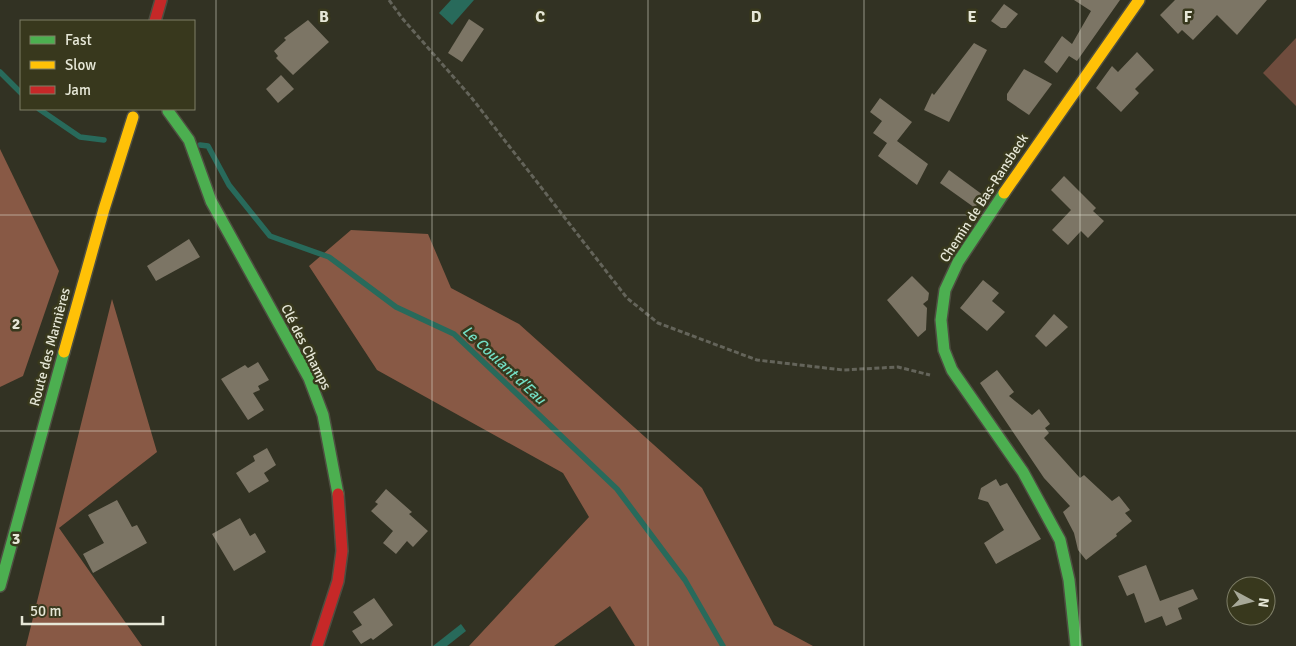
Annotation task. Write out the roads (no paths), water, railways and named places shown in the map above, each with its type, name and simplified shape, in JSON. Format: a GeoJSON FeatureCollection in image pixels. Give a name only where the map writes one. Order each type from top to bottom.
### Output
{"type":"FeatureCollection","features":[{"type":"Feature","properties":{"kind":"street"},"geometry":{"type":"LineString","coordinates":[[155,20],[161,0]]}},
{"type":"Feature","properties":{"kind":"street","name":"Chemin de Bas-Ransbeck"},"geometry":{"type":"LineString","coordinates":[[1076,646],[1069,580],[1060,540],[1024,472],[952,370],[944,350],[941,320],[945,290],[958,262],[1012,180],[1139,0]]}},
{"type":"Feature","properties":{"kind":"street","name":"Clé des Champs"},"geometry":{"type":"LineString","coordinates":[[166,112],[189,140],[210,201],[309,378],[323,415],[335,474],[341,520],[342,551],[338,581],[317,646]]}},
{"type":"Feature","properties":{"kind":"street","name":"Route des Marnières"},"geometry":{"type":"LineString","coordinates":[[0,586],[104,209],[134,115]]}},
{"type":"Feature","properties":{"kind":"water"},"geometry":{"type":"Polygon","coordinates":[[[451,0],[474,0],[452,25],[439,13],[451,0]]]}},
{"type":"Feature","properties":{"kind":"water"},"geometry":{"type":"Polygon","coordinates":[[[461,624],[466,631],[447,646],[433,646],[461,624]]]}},
{"type":"Feature","properties":{"kind":"waterway","name":"Le Coulant d'Eau"},"geometry":{"type":"LineString","coordinates":[[0,72],[20,92]]}},
{"type":"Feature","properties":{"kind":"waterway","name":"Le Coulant d'Eau"},"geometry":{"type":"LineString","coordinates":[[40,110],[80,137],[104,140]]}},
{"type":"Feature","properties":{"kind":"waterway","name":"Le Coulant d'Eau"},"geometry":{"type":"LineString","coordinates":[[200,145],[208,146],[229,185],[270,236],[329,257],[396,307],[454,334],[617,489],[685,580],[723,646]]}}]}
